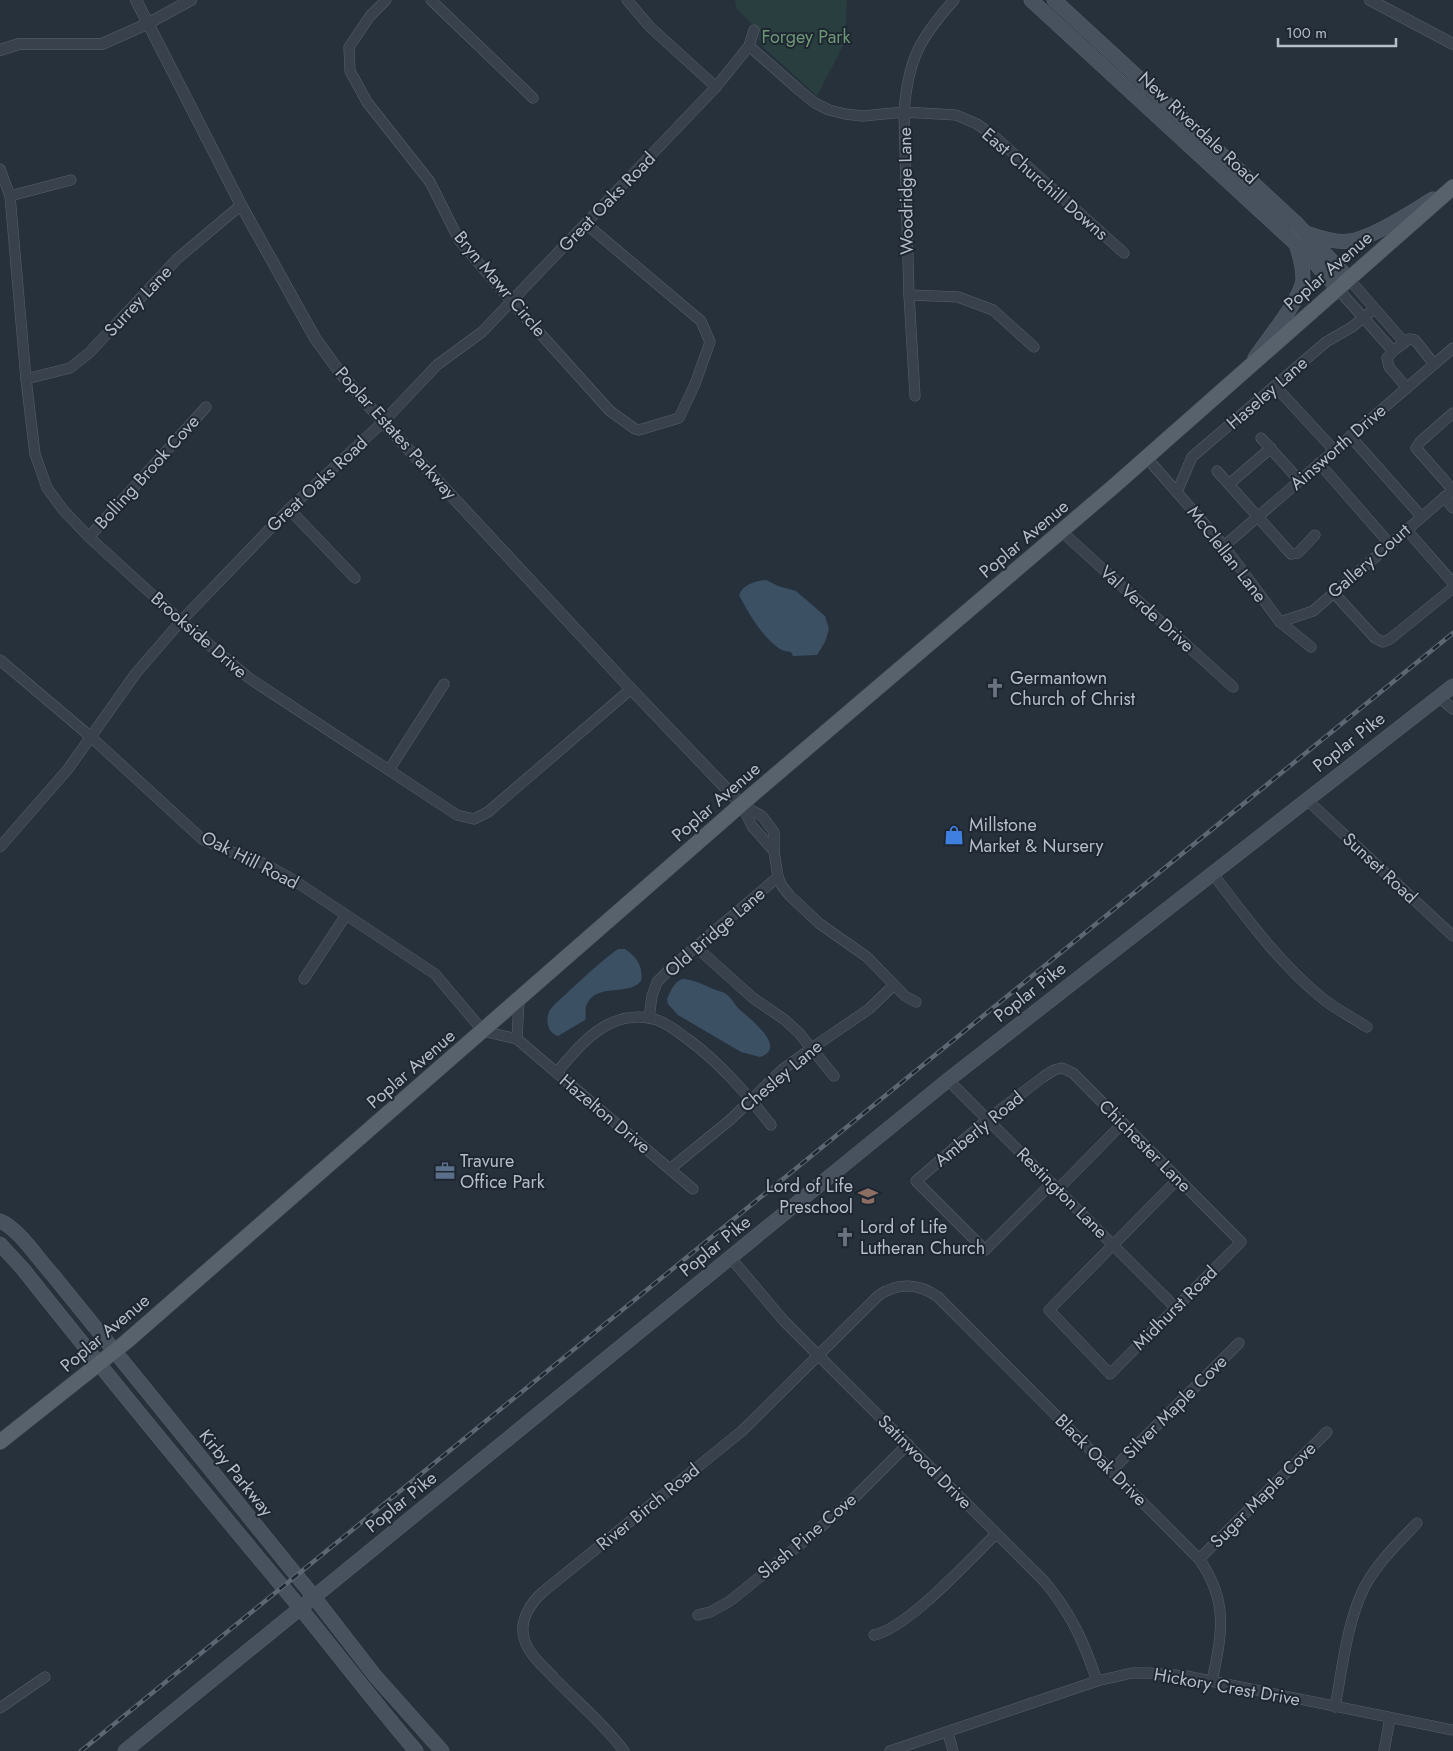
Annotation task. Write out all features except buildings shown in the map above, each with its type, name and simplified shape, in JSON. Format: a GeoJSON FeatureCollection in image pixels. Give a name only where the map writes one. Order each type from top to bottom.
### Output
{"type":"FeatureCollection","features":[{"type":"Feature","properties":{"kind":"main road","name":"New Riverdale Road"},"geometry":{"type":"LineString","coordinates":[[1030,0],[1296,244],[1343,283]]}},
{"type":"Feature","properties":{"kind":"main road","name":"New Riverdale Road"},"geometry":{"type":"LineString","coordinates":[[1054,0],[1307,234],[1343,283]]}},
{"type":"Feature","properties":{"kind":"main road"},"geometry":{"type":"LineString","coordinates":[[1307,234],[1332,241],[1351,241],[1370,234],[1450,189]]}},
{"type":"Feature","properties":{"kind":"main road","name":"Poplar Avenue"},"geometry":{"type":"LineString","coordinates":[[0,1442],[100,1364],[742,805],[1062,531],[1450,189]]}},
{"type":"Feature","properties":{"kind":"main road"},"geometry":{"type":"LineString","coordinates":[[1250,365],[1300,292],[1303,278],[1302,261],[1296,244]]}},
{"type":"Feature","properties":{"kind":"main road","name":"Poplar Pike"},"geometry":{"type":"LineString","coordinates":[[125,1751],[948,1080],[1453,686]]}},
{"type":"Feature","properties":{"kind":"main road","name":"Kirby Parkway"},"geometry":{"type":"LineString","coordinates":[[0,1222],[6,1224],[23,1241],[115,1351],[396,1701],[442,1751]]}},
{"type":"Feature","properties":{"kind":"main road","name":"Kirby Parkway"},"geometry":{"type":"LineString","coordinates":[[0,1244],[23,1269],[382,1712],[416,1751]]}},
{"type":"Feature","properties":{"kind":"street","name":"Poplar Estates Parkway"},"geometry":{"type":"LineString","coordinates":[[136,0],[241,206],[316,338],[340,374],[631,690],[742,805]]}},
{"type":"Feature","properties":{"kind":"street"},"geometry":{"type":"LineString","coordinates":[[0,50],[19,44],[102,44],[147,24],[191,0]]}},
{"type":"Feature","properties":{"kind":"street","name":"Bryn Mawr Circle"},"geometry":{"type":"LineString","coordinates":[[386,0],[370,16],[349,47],[350,71],[368,102],[430,182],[459,240],[610,411],[631,427],[639,430],[679,418],[695,384],[710,342],[701,321],[586,224]]}},
{"type":"Feature","properties":{"kind":"street"},"geometry":{"type":"LineString","coordinates":[[431,0],[533,98]]}},
{"type":"Feature","properties":{"kind":"street"},"geometry":{"type":"LineString","coordinates":[[627,0],[650,27],[716,87]]}},
{"type":"Feature","properties":{"kind":"street","name":"Woodridge Lane"},"geometry":{"type":"LineString","coordinates":[[915,396],[908,295],[904,112],[906,83],[915,54],[926,34],[954,0]]}},
{"type":"Feature","properties":{"kind":"street"},"geometry":{"type":"LineString","coordinates":[[1370,0],[1453,44]]}},
{"type":"Feature","properties":{"kind":"street","name":"Great Oaks Road"},"geometry":{"type":"LineString","coordinates":[[0,847],[68,769],[136,673],[181,621],[289,508],[383,422],[438,365],[482,332],[716,87],[749,46],[754,30]]}},
{"type":"Feature","properties":{"kind":"street","name":"East Churchill Downs"},"geometry":{"type":"LineString","coordinates":[[749,46],[815,103],[829,110],[863,116],[904,112],[956,115],[977,124],[994,136],[1124,253]]}},
{"type":"Feature","properties":{"kind":"street","name":"Brookside Drive"},"geometry":{"type":"LineString","coordinates":[[0,169],[10,196],[26,379],[35,454],[47,488],[64,511],[89,537],[181,621],[249,678],[457,815],[474,819],[488,812],[631,690]]}},
{"type":"Feature","properties":{"kind":"street"},"geometry":{"type":"LineString","coordinates":[[10,196],[71,180]]}},
{"type":"Feature","properties":{"kind":"street","name":"Surrey Lane"},"geometry":{"type":"LineString","coordinates":[[26,379],[70,368],[89,353],[177,258],[241,206]]}},
{"type":"Feature","properties":{"kind":"street"},"geometry":{"type":"LineString","coordinates":[[1343,283],[1374,309],[1404,342]]}},
{"type":"Feature","properties":{"kind":"street"},"geometry":{"type":"LineString","coordinates":[[1343,283],[1364,317],[1393,351]]}},
{"type":"Feature","properties":{"kind":"street"},"geometry":{"type":"LineString","coordinates":[[908,295],[958,297],[993,310],[1034,347]]}},
{"type":"Feature","properties":{"kind":"street","name":"Haseley Lane"},"geometry":{"type":"LineString","coordinates":[[1177,492],[1192,457],[1326,342],[1352,327],[1374,309]]}},
{"type":"Feature","properties":{"kind":"street"},"geometry":{"type":"LineString","coordinates":[[1406,388],[1389,367],[1387,358],[1393,351],[1409,339],[1415,340],[1434,364]]}},
{"type":"Feature","properties":{"kind":"street","name":"Ainsworth Drive"},"geometry":{"type":"LineString","coordinates":[[1224,546],[1453,348]]}},
{"type":"Feature","properties":{"kind":"street"},"geometry":{"type":"LineString","coordinates":[[1275,386],[1334,450]]}},
{"type":"Feature","properties":{"kind":"street","name":"Bolling Brook Cove"},"geometry":{"type":"LineString","coordinates":[[89,537],[206,407]]}},
{"type":"Feature","properties":{"kind":"street"},"geometry":{"type":"LineString","coordinates":[[1453,413],[1420,442],[1416,448],[1453,490]]}},
{"type":"Feature","properties":{"kind":"street"},"geometry":{"type":"LineString","coordinates":[[1350,436],[1421,516]]}},
{"type":"Feature","properties":{"kind":"street"},"geometry":{"type":"LineString","coordinates":[[1261,438],[1299,480]]}},
{"type":"Feature","properties":{"kind":"street"},"geometry":{"type":"LineString","coordinates":[[1229,484],[1270,448]]}},
{"type":"Feature","properties":{"kind":"street","name":"McClellan Lane"},"geometry":{"type":"LineString","coordinates":[[1146,457],[1224,546],[1280,622],[1311,646]]}},
{"type":"Feature","properties":{"kind":"street"},"geometry":{"type":"LineString","coordinates":[[1319,464],[1389,543]]}},
{"type":"Feature","properties":{"kind":"street"},"geometry":{"type":"LineString","coordinates":[[1217,471],[1256,517],[1291,554],[1298,553],[1316,535]]}},
{"type":"Feature","properties":{"kind":"street","name":"Gallery Court"},"geometry":{"type":"LineString","coordinates":[[1280,622],[1313,611],[1389,543],[1453,490]]}},
{"type":"Feature","properties":{"kind":"street"},"geometry":{"type":"LineString","coordinates":[[1444,498],[1453,508]]}},
{"type":"Feature","properties":{"kind":"street"},"geometry":{"type":"LineString","coordinates":[[289,508],[355,578]]}},
{"type":"Feature","properties":{"kind":"street"},"geometry":{"type":"LineString","coordinates":[[1406,529],[1453,583]]}},
{"type":"Feature","properties":{"kind":"street","name":"Val Verde Drive"},"geometry":{"type":"LineString","coordinates":[[1062,531],[1232,686]]}},
{"type":"Feature","properties":{"kind":"street"},"geometry":{"type":"LineString","coordinates":[[1333,592],[1375,638],[1382,642],[1390,638],[1453,588]]}},
{"type":"Feature","properties":{"kind":"street","name":"Oak Hill Road"},"geometry":{"type":"LineString","coordinates":[[0,660],[92,737],[202,840],[229,852],[263,863],[292,879],[435,974],[483,1032]]}},
{"type":"Feature","properties":{"kind":"street"},"geometry":{"type":"LineString","coordinates":[[389,770],[444,684]]}},
{"type":"Feature","properties":{"kind":"street"},"geometry":{"type":"LineString","coordinates":[[1439,697],[1453,709]]}},
{"type":"Feature","properties":{"kind":"street","name":"Sunset Road"},"geometry":{"type":"LineString","coordinates":[[1306,799],[1453,936]]}},
{"type":"Feature","properties":{"kind":"street"},"geometry":{"type":"LineString","coordinates":[[742,805],[762,816],[774,832],[774,853],[778,877],[782,886],[820,924],[867,957],[904,996],[916,1002]]}},
{"type":"Feature","properties":{"kind":"street"},"geometry":{"type":"LineString","coordinates":[[1212,873],[1276,953],[1297,976],[1323,999],[1367,1027]]}},
{"type":"Feature","properties":{"kind":"street","name":"Old Bridge Lane"},"geometry":{"type":"LineString","coordinates":[[649,1018],[652,996],[657,982],[695,946],[778,877]]}},
{"type":"Feature","properties":{"kind":"street"},"geometry":{"type":"LineString","coordinates":[[304,979],[346,914]]}},
{"type":"Feature","properties":{"kind":"street"},"geometry":{"type":"LineString","coordinates":[[695,946],[753,998],[785,1020],[812,1048],[834,1076]]}},
{"type":"Feature","properties":{"kind":"street","name":"Chesley Lane"},"geometry":{"type":"LineString","coordinates":[[670,1169],[730,1120],[783,1070],[869,1009],[894,985]]}},
{"type":"Feature","properties":{"kind":"street"},"geometry":{"type":"LineString","coordinates":[[517,1039],[519,1000]]}},
{"type":"Feature","properties":{"kind":"street"},"geometry":{"type":"LineString","coordinates":[[556,1073],[593,1034],[608,1024],[632,1018],[649,1018],[669,1026],[709,1055],[751,1099],[771,1125]]}},
{"type":"Feature","properties":{"kind":"street","name":"Hazelton Drive"},"geometry":{"type":"LineString","coordinates":[[483,1032],[517,1039],[694,1189]]}},
{"type":"Feature","properties":{"kind":"street","name":"Chichester Lane"},"geometry":{"type":"LineString","coordinates":[[1043,1077],[1054,1070],[1068,1069],[1241,1242]]}},
{"type":"Feature","properties":{"kind":"street","name":"Amberly Road"},"geometry":{"type":"LineString","coordinates":[[1043,1077],[988,1119],[916,1181],[985,1250],[1055,1186]]}},
{"type":"Feature","properties":{"kind":"street","name":"Restington Lane"},"geometry":{"type":"LineString","coordinates":[[948,1080],[1176,1308]]}},
{"type":"Feature","properties":{"kind":"street"},"geometry":{"type":"LineString","coordinates":[[1055,1186],[1123,1123]]}},
{"type":"Feature","properties":{"kind":"street"},"geometry":{"type":"LineString","coordinates":[[1114,1245],[1178,1179]]}},
{"type":"Feature","properties":{"kind":"street","name":"Midhurst Road"},"geometry":{"type":"LineString","coordinates":[[1114,1245],[1050,1310],[1110,1374],[1241,1242]]}},
{"type":"Feature","properties":{"kind":"street","name":"Satinwood Drive"},"geometry":{"type":"LineString","coordinates":[[730,1257],[778,1315],[1044,1581],[1061,1603],[1082,1638],[1097,1681]]}},
{"type":"Feature","properties":{"kind":"street","name":"River Birch Road"},"geometry":{"type":"LineString","coordinates":[[624,1751],[534,1655],[524,1640],[523,1631],[527,1612],[538,1596],[742,1431],[878,1296],[889,1289],[904,1286]]}},
{"type":"Feature","properties":{"kind":"street","name":"Black Oak Drive"},"geometry":{"type":"LineString","coordinates":[[904,1286],[921,1288],[938,1298],[1199,1559],[1214,1585],[1221,1613],[1220,1641],[1212,1681]]}},
{"type":"Feature","properties":{"kind":"street","name":"Silver Maple Cove"},"geometry":{"type":"LineString","coordinates":[[1111,1471],[1239,1343]]}},
{"type":"Feature","properties":{"kind":"street","name":"Sugar Maple Cove"},"geometry":{"type":"LineString","coordinates":[[1199,1559],[1327,1432]]}},
{"type":"Feature","properties":{"kind":"street","name":"Slash Pine Cove"},"geometry":{"type":"LineString","coordinates":[[698,1615],[715,1609],[730,1600],[814,1533],[855,1497],[908,1444]]}},
{"type":"Feature","properties":{"kind":"street"},"geometry":{"type":"LineString","coordinates":[[1335,1707],[1351,1627],[1361,1595],[1380,1564],[1417,1523]]}},
{"type":"Feature","properties":{"kind":"street"},"geometry":{"type":"LineString","coordinates":[[874,1635],[890,1630],[900,1624],[940,1589],[996,1534]]}},
{"type":"Feature","properties":{"kind":"street","name":"Hickory Crest Drive"},"geometry":{"type":"LineString","coordinates":[[890,1751],[948,1733],[1097,1681],[1132,1674],[1149,1673],[1212,1681],[1453,1730]]}},
{"type":"Feature","properties":{"kind":"street"},"geometry":{"type":"LineString","coordinates":[[0,1708],[45,1677]]}},
{"type":"Feature","properties":{"kind":"street"},"geometry":{"type":"LineString","coordinates":[[1384,1751],[1390,1718]]}},
{"type":"Feature","properties":{"kind":"street"},"geometry":{"type":"LineString","coordinates":[[948,1733],[953,1751]]}},
{"type":"Feature","properties":{"kind":"green space","name":"Forgey Park"},"geometry":{"type":"Polygon","coordinates":[[[735,0],[847,0],[845,42],[817,96],[762,46],[758,39],[760,32],[736,8],[735,0]]]}},
{"type":"Feature","properties":{"kind":"water"},"geometry":{"type":"Polygon","coordinates":[[[766,580],[778,586],[796,591],[825,616],[829,629],[825,642],[817,655],[793,656],[791,652],[781,650],[773,644],[756,625],[739,595],[744,588],[754,582],[766,580]]]}},
{"type":"Feature","properties":{"kind":"water"},"geometry":{"type":"Polygon","coordinates":[[[618,949],[625,949],[636,959],[641,971],[641,981],[635,986],[628,988],[598,993],[587,1004],[585,1020],[558,1036],[551,1032],[547,1021],[550,1010],[592,970],[618,949]]]}},
{"type":"Feature","properties":{"kind":"water"},"geometry":{"type":"Polygon","coordinates":[[[682,979],[697,982],[728,995],[739,1009],[764,1033],[770,1047],[768,1053],[760,1057],[741,1052],[678,1015],[668,1004],[667,999],[672,988],[682,979]]]}},
{"type":"Feature","properties":{"kind":"railway"},"geometry":{"type":"LineString","coordinates":[[81,1751],[1453,633]]}},
{"type":"Feature","properties":{"kind":"place","name":"Germantown Church of Christ"},"geometry":{"type":"Point","coordinates":[995,688]}},
{"type":"Feature","properties":{"kind":"place","name":"Millstone Market & Nursery"},"geometry":{"type":"Point","coordinates":[954,835]}},
{"type":"Feature","properties":{"kind":"place","name":"Travure Office Park"},"geometry":{"type":"Point","coordinates":[445,1171]}},
{"type":"Feature","properties":{"kind":"place","name":"Lord of Life Preschool"},"geometry":{"type":"Point","coordinates":[868,1196]}},
{"type":"Feature","properties":{"kind":"place","name":"Lord of Life Lutheran Church"},"geometry":{"type":"Point","coordinates":[845,1237]}}]}
